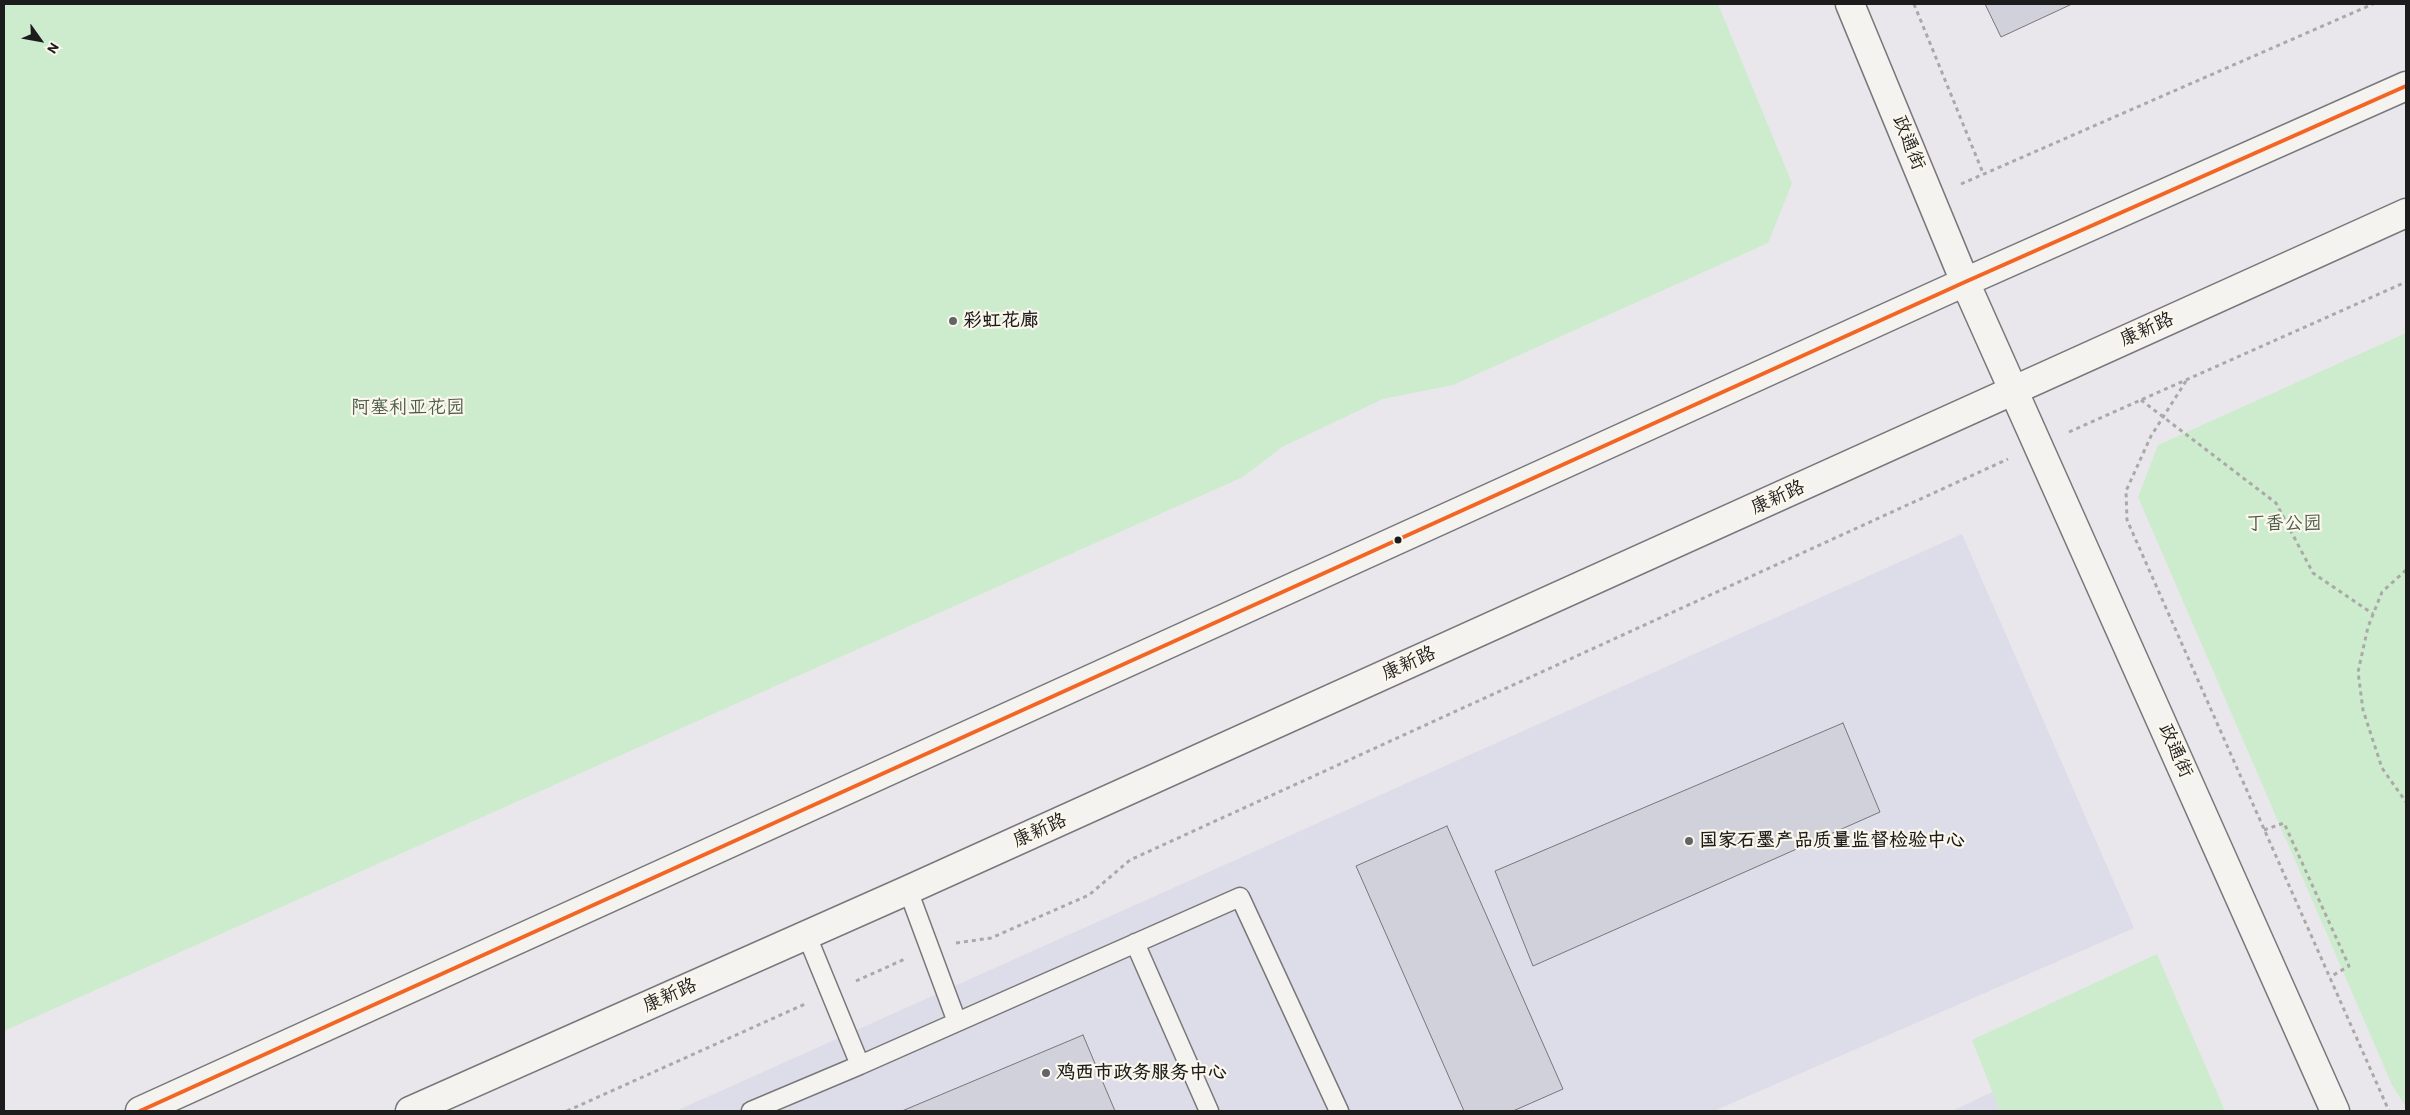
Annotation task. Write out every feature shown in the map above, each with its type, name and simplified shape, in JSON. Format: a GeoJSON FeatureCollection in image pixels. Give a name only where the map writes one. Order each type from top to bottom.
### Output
{"type":"FeatureCollection","features":[{"type":"Feature","properties":{"kind":"main road","name":"政通街"},"geometry":{"type":"LineString","coordinates":[[1850,4],[1965,282],[2336,1111]]}},
{"type":"Feature","properties":{"kind":"main road"},"geometry":{"type":"LineString","coordinates":[[140,1111],[1965,282],[2406,86]]}},
{"type":"Feature","properties":{"kind":"main road","name":"康新路"},"geometry":{"type":"LineString","coordinates":[[410,1111],[807,936],[2406,213]]}},
{"type":"Feature","properties":{"kind":"lane"},"geometry":{"type":"LineString","coordinates":[[908,890],[957,1022]]}},
{"type":"Feature","properties":{"kind":"lane"},"geometry":{"type":"LineString","coordinates":[[751,1111],[1240,897],[1338,1111]]}},
{"type":"Feature","properties":{"kind":"lane"},"geometry":{"type":"LineString","coordinates":[[807,936],[860,1064]]}},
{"type":"Feature","properties":{"kind":"lane"},"geometry":{"type":"LineString","coordinates":[[1135,943],[1208,1111]]}},
{"type":"Feature","properties":{"kind":"path"},"geometry":{"type":"LineString","coordinates":[[1914,4],[1983,173]]}},
{"type":"Feature","properties":{"kind":"path"},"geometry":{"type":"LineString","coordinates":[[1930,198],[1983,173],[2373,4]]}},
{"type":"Feature","properties":{"kind":"path"},"geometry":{"type":"LineString","coordinates":[[567,1111],[930,948],[991,938],[1089,895],[1130,860],[2038,446],[2406,282]]}},
{"type":"Feature","properties":{"kind":"path"},"geometry":{"type":"LineString","coordinates":[[2187,379],[2151,436],[2126,492],[2127,520],[2389,1111]]}},
{"type":"Feature","properties":{"kind":"path"},"geometry":{"type":"LineString","coordinates":[[2140,400],[2276,503],[2313,573],[2373,614]]}},
{"type":"Feature","properties":{"kind":"path"},"geometry":{"type":"LineString","coordinates":[[2406,570],[2382,592],[2368,627],[2358,672],[2363,710],[2382,768],[2406,802]]}},
{"type":"Feature","properties":{"kind":"path"},"geometry":{"type":"LineString","coordinates":[[2264,830],[2284,823],[2349,966],[2330,977]]}},
{"type":"Feature","properties":{"kind":"shaded area"},"geometry":{"type":"Polygon","coordinates":[[[1962,534],[2134,928],[1714,1111],[676,1111],[1962,534]]]}},
{"type":"Feature","properties":{"kind":"shaded area"},"geometry":{"type":"Polygon","coordinates":[[[1992,1092],[2000,1111],[1952,1111],[1992,1092]]]}},
{"type":"Feature","properties":{"kind":"green space","name":"阿塞利亚花园"},"geometry":{"type":"Polygon","coordinates":[[[4,4],[1718,4],[1792,183],[1768,243],[1453,385],[1383,399],[1282,447],[1243,477],[4,1031],[4,4]]]}},
{"type":"Feature","properties":{"kind":"green space","name":"丁香公园"},"geometry":{"type":"Polygon","coordinates":[[[2406,333],[2406,1107],[2392,1085],[2138,497],[2158,445],[2406,333]]]}},
{"type":"Feature","properties":{"kind":"green space"},"geometry":{"type":"Polygon","coordinates":[[[2157,954],[2225,1111],[2000,1111],[1972,1040],[2157,954]]]}},
{"type":"Feature","properties":{"kind":"building"},"geometry":{"type":"Polygon","coordinates":[[[1985,4],[2072,4],[2001,37],[1985,4]]]}},
{"type":"Feature","properties":{"kind":"building","name":"国家石墨产品质量监督检验中心"},"geometry":{"type":"Polygon","coordinates":[[[1843,723],[1880,812],[1533,966],[1495,871],[1843,723]]]}},
{"type":"Feature","properties":{"kind":"building"},"geometry":{"type":"Polygon","coordinates":[[[1447,826],[1563,1089],[1513,1111],[1464,1111],[1356,866],[1447,826]]]}},
{"type":"Feature","properties":{"kind":"building","name":"鸡西市政务服务中心"},"geometry":{"type":"Polygon","coordinates":[[[1083,1035],[1115,1111],[902,1111],[1083,1035]]]}},
{"type":"Feature","properties":{"kind":"transit line"},"geometry":{"type":"LineString","coordinates":[[140,1111],[1965,282],[2406,86]]}},
{"type":"Feature","properties":{"kind":"place","name":"彩虹花廊"},"geometry":{"type":"Point","coordinates":[953,321]}},
{"type":"Feature","properties":{"kind":"place","name":"国家石墨产品质量监督检验中心"},"geometry":{"type":"Point","coordinates":[1689,841]}},
{"type":"Feature","properties":{"kind":"place","name":"鸡西市政务服务中心"},"geometry":{"type":"Point","coordinates":[1046,1073]}}]}
